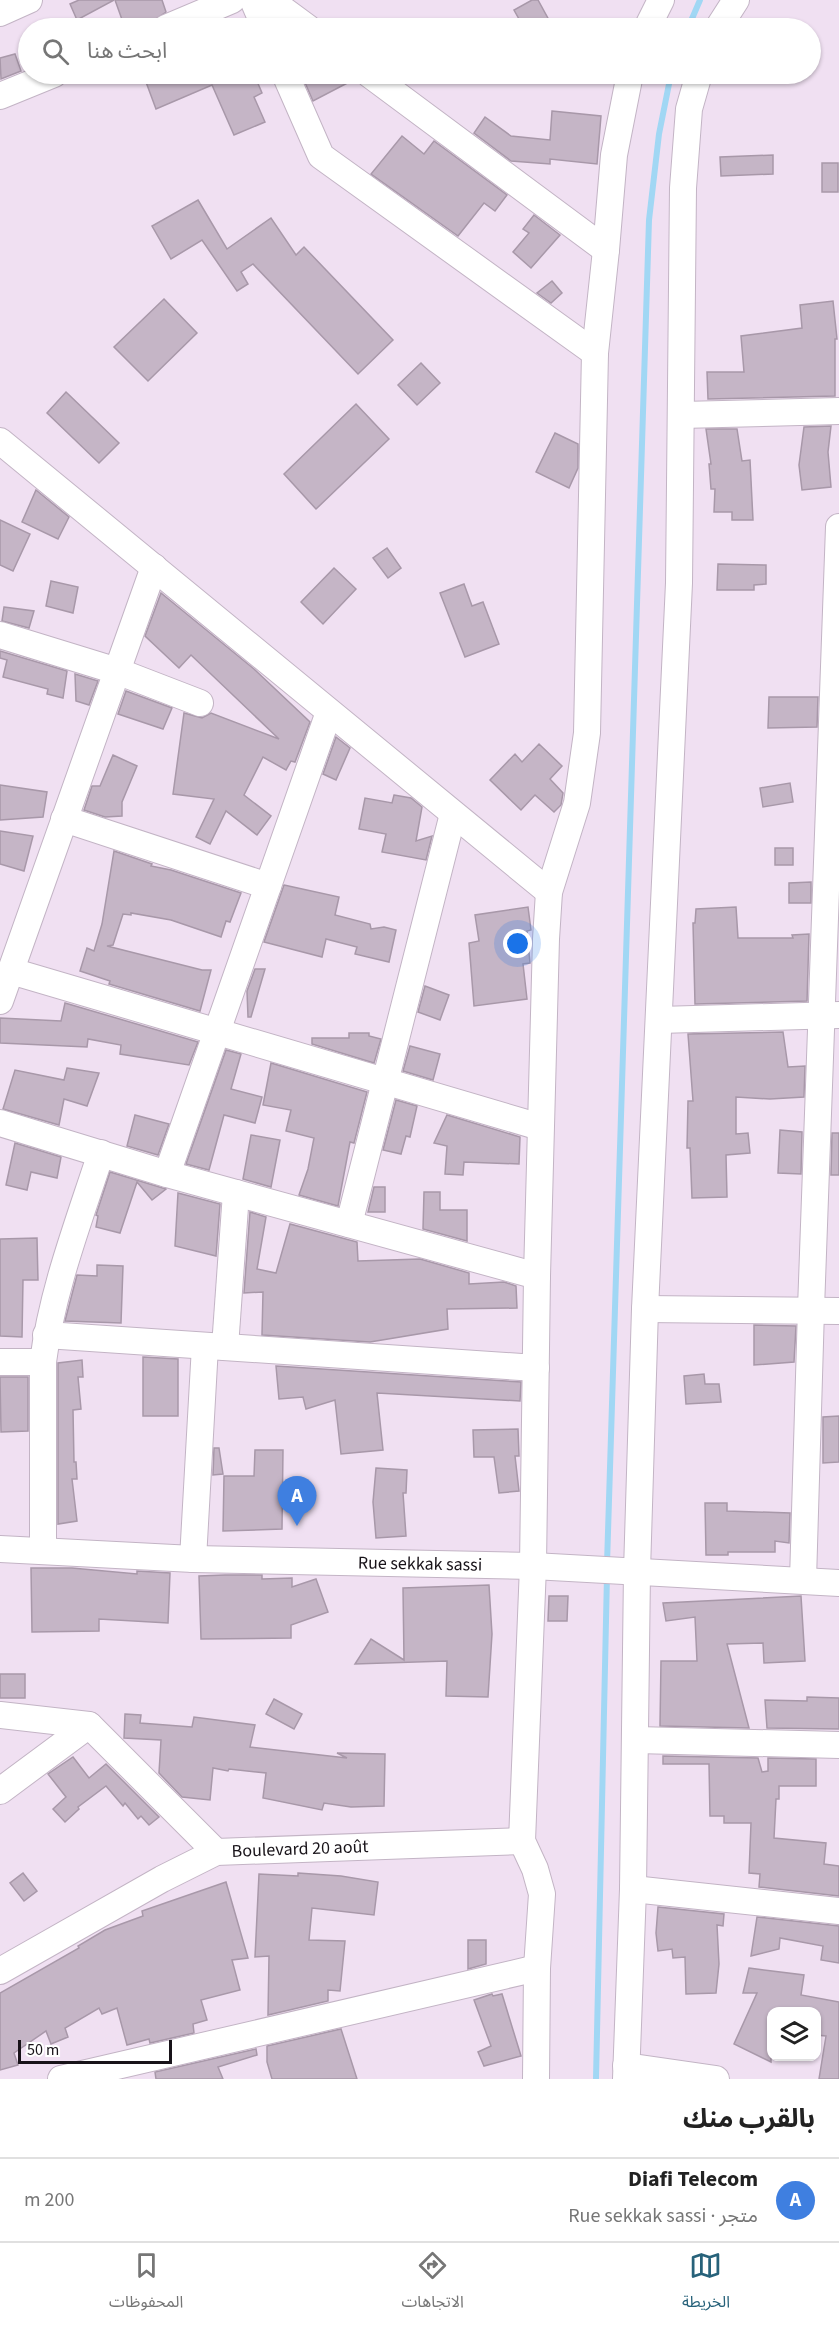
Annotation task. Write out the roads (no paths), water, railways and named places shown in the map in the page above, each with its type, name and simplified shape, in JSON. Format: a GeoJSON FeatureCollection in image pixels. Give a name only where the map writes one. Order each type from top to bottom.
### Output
{"type":"FeatureCollection","features":[{"type":"Feature","properties":{"kind":"street"},"geometry":{"type":"LineString","coordinates":[[0,13],[29,0]]}},
{"type":"Feature","properties":{"kind":"street"},"geometry":{"type":"LineString","coordinates":[[190,18],[232,0]]}},
{"type":"Feature","properties":{"kind":"street"},"geometry":{"type":"LineString","coordinates":[[253,0],[261,18]]}},
{"type":"Feature","properties":{"kind":"street"},"geometry":{"type":"LineString","coordinates":[[270,0],[294,18]]}},
{"type":"Feature","properties":{"kind":"street"},"geometry":{"type":"LineString","coordinates":[[652,18],[661,0]]}},
{"type":"Feature","properties":{"kind":"street"},"geometry":{"type":"LineString","coordinates":[[724,18],[736,0]]}},
{"type":"Feature","properties":{"kind":"street"},"geometry":{"type":"LineString","coordinates":[[0,96],[29,84]]}},
{"type":"Feature","properties":{"kind":"street"},"geometry":{"type":"LineString","coordinates":[[289,84],[321,156],[595,353]]}},
{"type":"Feature","properties":{"kind":"street"},"geometry":{"type":"LineString","coordinates":[[382,84],[606,250]]}},
{"type":"Feature","properties":{"kind":"street"},"geometry":{"type":"LineString","coordinates":[[536,2079],[537,1968],[542,1894],[535,1869],[522,1841],[533,1566],[540,1127],[546,939],[549,892],[577,803],[587,733],[595,353],[614,155],[628,84]]}},
{"type":"Feature","properties":{"kind":"street"},"geometry":{"type":"LineString","coordinates":[[696,84],[689,109],[683,188],[679,583],[645,1309],[637,1570],[633,1888],[626,2072],[716,2079]]}},
{"type":"Feature","properties":{"kind":"street"},"geometry":{"type":"LineString","coordinates":[[681,415],[839,411]]}},
{"type":"Feature","properties":{"kind":"street"},"geometry":{"type":"LineString","coordinates":[[0,441],[549,892]]}},
{"type":"Feature","properties":{"kind":"street"},"geometry":{"type":"LineString","coordinates":[[803,1580],[811,1309],[831,1016],[839,527]]}},
{"type":"Feature","properties":{"kind":"street"},"geometry":{"type":"LineString","coordinates":[[0,1001],[154,567]]}},
{"type":"Feature","properties":{"kind":"street"},"geometry":{"type":"LineString","coordinates":[[0,635],[117,671],[200,703]]}},
{"type":"Feature","properties":{"kind":"street"},"geometry":{"type":"LineString","coordinates":[[167,1174],[329,712]]}},
{"type":"Feature","properties":{"kind":"street"},"geometry":{"type":"LineString","coordinates":[[349,1224],[453,814]]}},
{"type":"Feature","properties":{"kind":"street"},"geometry":{"type":"LineString","coordinates":[[64,819],[268,886]]}},
{"type":"Feature","properties":{"kind":"street"},"geometry":{"type":"LineString","coordinates":[[11,971],[540,1127]]}},
{"type":"Feature","properties":{"kind":"street"},"geometry":{"type":"LineString","coordinates":[[659,1020],[831,1016]]}},
{"type":"Feature","properties":{"kind":"street"},"geometry":{"type":"LineString","coordinates":[[0,1123],[167,1174],[537,1276]]}},
{"type":"Feature","properties":{"kind":"street"},"geometry":{"type":"LineString","coordinates":[[43,1551],[43,1362],[46,1335],[55,1298],[101,1153]]}},
{"type":"Feature","properties":{"kind":"street"},"geometry":{"type":"LineString","coordinates":[[193,1559],[215,1347],[236,1193]]}},
{"type":"Feature","properties":{"kind":"street"},"geometry":{"type":"LineString","coordinates":[[645,1309],[839,1311]]}},
{"type":"Feature","properties":{"kind":"street"},"geometry":{"type":"LineString","coordinates":[[46,1335],[536,1368]]}},
{"type":"Feature","properties":{"kind":"street"},"geometry":{"type":"LineString","coordinates":[[0,1362],[43,1362]]}},
{"type":"Feature","properties":{"kind":"street","name":"Rue sekkak sassi"},"geometry":{"type":"LineString","coordinates":[[0,1549],[193,1559],[637,1570],[839,1583]]}},
{"type":"Feature","properties":{"kind":"street"},"geometry":{"type":"LineString","coordinates":[[0,1715],[90,1725],[216,1852]]}},
{"type":"Feature","properties":{"kind":"street"},"geometry":{"type":"LineString","coordinates":[[0,1791],[90,1725]]}},
{"type":"Feature","properties":{"kind":"street"},"geometry":{"type":"LineString","coordinates":[[636,1740],[839,1745]]}},
{"type":"Feature","properties":{"kind":"street","name":"Boulevard 20 août"},"geometry":{"type":"LineString","coordinates":[[0,1971],[162,1879],[216,1852],[522,1841]]}},
{"type":"Feature","properties":{"kind":"street"},"geometry":{"type":"LineString","coordinates":[[633,1888],[839,1911]]}},
{"type":"Feature","properties":{"kind":"street"},"geometry":{"type":"LineString","coordinates":[[62,2079],[537,1968]]}},
{"type":"Feature","properties":{"kind":"waterway"},"geometry":{"type":"LineString","coordinates":[[692,18],[700,0]]}},
{"type":"Feature","properties":{"kind":"waterway"},"geometry":{"type":"LineString","coordinates":[[607,1564],[649,220],[659,134],[669,84]]}},
{"type":"Feature","properties":{"kind":"waterway"},"geometry":{"type":"LineString","coordinates":[[596,2079],[607,1575]]}},
{"type":"Feature","properties":{"kind":"place","name":"Diafi Telecom"},"geometry":{"type":"Point","coordinates":[297,1526]}}]}
